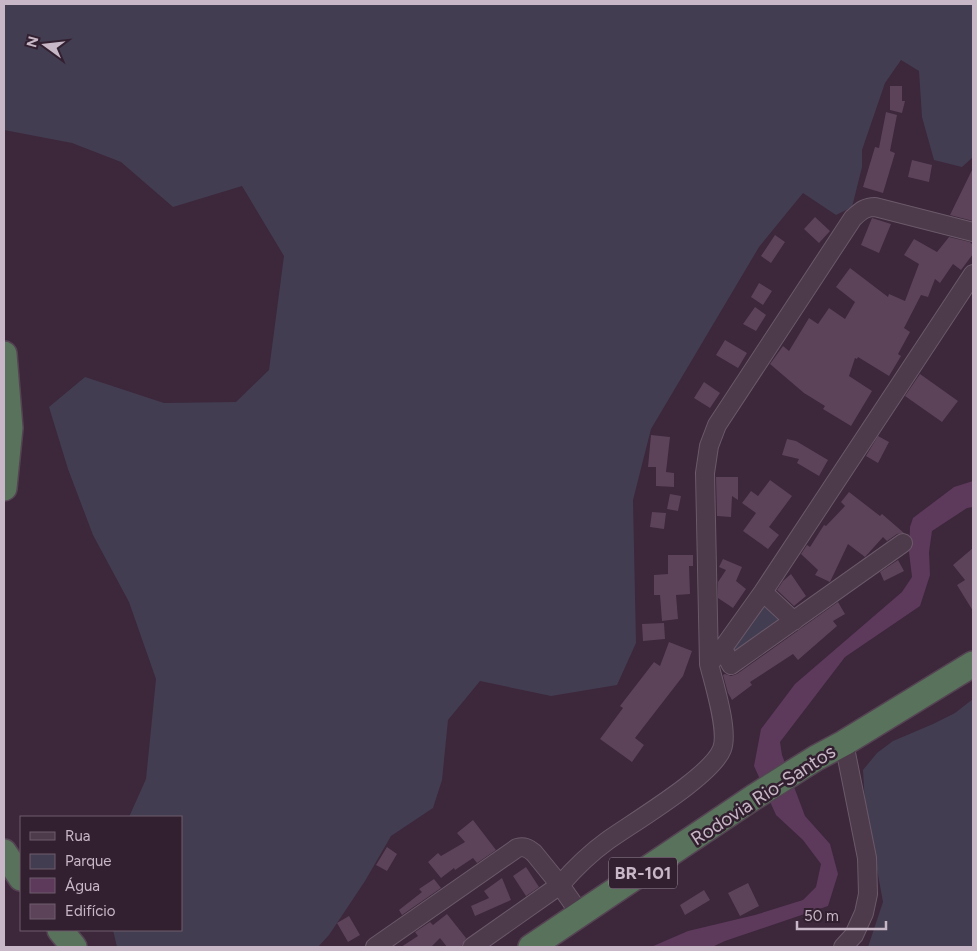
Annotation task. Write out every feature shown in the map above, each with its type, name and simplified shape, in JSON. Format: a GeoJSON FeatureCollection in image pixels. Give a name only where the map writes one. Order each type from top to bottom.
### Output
{"type":"FeatureCollection","features":[{"type":"Feature","properties":{"kind":"highway"},"geometry":{"type":"LineString","coordinates":[[4,354],[10,428],[4,488]]}},
{"type":"Feature","properties":{"kind":"highway","name":"Rodovia Rio-Santos"},"geometry":{"type":"LineString","coordinates":[[531,947],[754,797],[973,664]]}},
{"type":"Feature","properties":{"kind":"highway"},"geometry":{"type":"LineString","coordinates":[[4,852],[20,876]]}},
{"type":"Feature","properties":{"kind":"highway"},"geometry":{"type":"LineString","coordinates":[[61,931],[74,947]]}},
{"type":"Feature","properties":{"kind":"street"},"geometry":{"type":"LineString","coordinates":[[472,947],[560,885],[580,863],[605,842],[687,785],[711,765],[722,750],[724,738],[722,719],[709,664],[705,473],[709,446],[717,425],[853,218],[867,207],[875,207],[973,232]]}},
{"type":"Feature","properties":{"kind":"street"},"geometry":{"type":"LineString","coordinates":[[709,664],[723,648],[763,592],[973,274]]}},
{"type":"Feature","properties":{"kind":"street"},"geometry":{"type":"LineString","coordinates":[[723,648],[731,665],[903,543]]}},
{"type":"Feature","properties":{"kind":"street"},"geometry":{"type":"LineString","coordinates":[[763,592],[794,621]]}},
{"type":"Feature","properties":{"kind":"street"},"geometry":{"type":"LineString","coordinates":[[843,947],[858,928],[864,913],[868,894],[867,858],[844,743]]}},
{"type":"Feature","properties":{"kind":"street"},"geometry":{"type":"LineString","coordinates":[[375,947],[522,846],[534,853],[581,915]]}},
{"type":"Feature","properties":{"kind":"green space"},"geometry":{"type":"Polygon","coordinates":[[[4,4],[973,4],[973,157],[962,167],[934,160],[922,117],[919,71],[901,60],[885,83],[862,150],[862,167],[852,207],[836,215],[803,193],[759,247],[651,429],[633,500],[636,643],[617,685],[551,696],[480,681],[448,720],[442,780],[433,808],[391,836],[365,881],[329,935],[318,947],[117,947],[113,931],[182,931],[182,816],[129,816],[146,779],[156,679],[129,602],[93,535],[68,469],[49,407],[85,377],[164,403],[236,402],[269,370],[284,256],[242,186],[173,207],[121,162],[72,143],[4,130],[4,4]]]}},
{"type":"Feature","properties":{"kind":"green space"},"geometry":{"type":"Polygon","coordinates":[[[764,596],[789,620],[732,661],[726,649],[764,596]]]}},
{"type":"Feature","properties":{"kind":"green space"},"geometry":{"type":"Polygon","coordinates":[[[973,699],[973,947],[868,947],[883,902],[865,804],[863,770],[877,753],[893,741],[955,713],[973,699]]]}},
{"type":"Feature","properties":{"kind":"water"},"geometry":{"type":"Polygon","coordinates":[[[973,481],[973,507],[967,508],[932,531],[929,552],[930,575],[920,606],[845,657],[780,742],[782,755],[805,816],[830,844],[838,874],[828,906],[712,947],[651,947],[688,931],[755,915],[803,900],[816,887],[821,864],[803,840],[776,815],[754,766],[761,729],[795,684],[902,592],[912,577],[909,552],[910,527],[913,518],[954,487],[973,481]]]}},
{"type":"Feature","properties":{"kind":"building"},"geometry":{"type":"Polygon","coordinates":[[[890,86],[902,86],[902,101],[905,101],[902,113],[890,110],[890,86]]]}},
{"type":"Feature","properties":{"kind":"building"},"geometry":{"type":"Polygon","coordinates":[[[886,112],[897,115],[890,151],[895,153],[883,193],[863,187],[875,147],[879,148],[886,112]]]}},
{"type":"Feature","properties":{"kind":"building"},"geometry":{"type":"Polygon","coordinates":[[[912,160],[932,165],[929,182],[908,177],[912,160]]]}},
{"type":"Feature","properties":{"kind":"building"},"geometry":{"type":"Polygon","coordinates":[[[973,168],[973,221],[950,215],[973,168]]]}},
{"type":"Feature","properties":{"kind":"building"},"geometry":{"type":"Polygon","coordinates":[[[815,217],[830,231],[819,243],[804,229],[815,217]]]}},
{"type":"Feature","properties":{"kind":"building"},"geometry":{"type":"Polygon","coordinates":[[[872,218],[891,224],[879,253],[861,245],[872,218]]]}},
{"type":"Feature","properties":{"kind":"building"},"geometry":{"type":"Polygon","coordinates":[[[775,235],[785,242],[771,263],[761,256],[775,235]]]}},
{"type":"Feature","properties":{"kind":"building"},"geometry":{"type":"Polygon","coordinates":[[[949,237],[970,242],[973,245],[973,254],[961,270],[953,264],[940,283],[935,279],[928,297],[921,295],[904,328],[910,332],[898,354],[901,356],[889,376],[858,357],[857,359],[855,358],[849,376],[872,391],[851,426],[823,409],[825,406],[804,393],[770,364],[783,346],[789,351],[809,318],[818,324],[829,308],[845,319],[855,302],[836,287],[850,268],[888,297],[889,294],[905,301],[919,264],[904,255],[914,239],[937,252],[949,237]]]}},
{"type":"Feature","properties":{"kind":"building"},"geometry":{"type":"Polygon","coordinates":[[[759,283],[772,291],[763,305],[751,297],[759,283]]]}},
{"type":"Feature","properties":{"kind":"building"},"geometry":{"type":"Polygon","coordinates":[[[755,307],[766,315],[756,331],[743,324],[755,307]]]}},
{"type":"Feature","properties":{"kind":"building"},"geometry":{"type":"Polygon","coordinates":[[[725,340],[747,353],[738,368],[716,355],[725,340]]]}},
{"type":"Feature","properties":{"kind":"building"},"geometry":{"type":"Polygon","coordinates":[[[920,374],[958,401],[942,422],[905,396],[920,374]]]}},
{"type":"Feature","properties":{"kind":"building"},"geometry":{"type":"Polygon","coordinates":[[[704,382],[720,393],[710,408],[694,398],[704,382]]]}},
{"type":"Feature","properties":{"kind":"building"},"geometry":{"type":"Polygon","coordinates":[[[651,435],[670,437],[666,472],[674,473],[674,487],[656,486],[656,467],[648,467],[651,435]]]}},
{"type":"Feature","properties":{"kind":"building"},"geometry":{"type":"Polygon","coordinates":[[[878,436],[889,442],[878,463],[866,456],[878,436]]]}},
{"type":"Feature","properties":{"kind":"building"},"geometry":{"type":"Polygon","coordinates":[[[787,439],[796,441],[828,460],[819,476],[797,463],[799,459],[782,455],[787,439]]]}},
{"type":"Feature","properties":{"kind":"building"},"geometry":{"type":"Polygon","coordinates":[[[716,477],[738,477],[738,500],[732,496],[731,517],[717,516],[716,477]]]}},
{"type":"Feature","properties":{"kind":"building"},"geometry":{"type":"Polygon","coordinates":[[[770,480],[792,496],[769,527],[779,535],[768,549],[743,531],[756,513],[742,503],[751,491],[758,496],[770,480]]]}},
{"type":"Feature","properties":{"kind":"building"},"geometry":{"type":"Polygon","coordinates":[[[849,492],[880,516],[882,514],[904,533],[897,534],[887,541],[883,537],[865,557],[848,544],[830,582],[815,575],[818,570],[801,554],[807,545],[810,547],[824,525],[826,526],[845,506],[841,502],[849,492]]]}},
{"type":"Feature","properties":{"kind":"building"},"geometry":{"type":"Polygon","coordinates":[[[670,494],[681,496],[678,511],[667,509],[670,494]]]}},
{"type":"Feature","properties":{"kind":"building"},"geometry":{"type":"Polygon","coordinates":[[[652,512],[666,513],[664,529],[650,527],[652,512]]]}},
{"type":"Feature","properties":{"kind":"building"},"geometry":{"type":"Polygon","coordinates":[[[973,548],[973,611],[957,585],[965,580],[953,565],[973,548]]]}},
{"type":"Feature","properties":{"kind":"building"},"geometry":{"type":"Polygon","coordinates":[[[668,555],[693,555],[693,566],[689,566],[690,594],[676,595],[678,619],[662,621],[660,595],[654,595],[654,575],[668,574],[668,555]]]}},
{"type":"Feature","properties":{"kind":"building"},"geometry":{"type":"Polygon","coordinates":[[[723,559],[742,567],[736,581],[746,589],[733,608],[718,598],[718,582],[726,570],[719,567],[723,559]]]}},
{"type":"Feature","properties":{"kind":"building"},"geometry":{"type":"Polygon","coordinates":[[[898,560],[904,571],[884,581],[880,572],[898,560]]]}},
{"type":"Feature","properties":{"kind":"building"},"geometry":{"type":"Polygon","coordinates":[[[791,574],[806,596],[794,606],[777,590],[791,574]]]}},
{"type":"Feature","properties":{"kind":"building"},"geometry":{"type":"Polygon","coordinates":[[[838,602],[845,614],[833,621],[837,626],[798,660],[793,654],[750,682],[752,685],[732,700],[723,675],[731,676],[737,674],[838,602]]]}},
{"type":"Feature","properties":{"kind":"building"},"geometry":{"type":"Polygon","coordinates":[[[664,623],[665,639],[643,641],[642,624],[664,623]]]}},
{"type":"Feature","properties":{"kind":"building"},"geometry":{"type":"Polygon","coordinates":[[[669,642],[692,651],[683,676],[635,738],[644,745],[632,762],[600,739],[623,708],[620,706],[654,662],[660,666],[669,642]]]}},
{"type":"Feature","properties":{"kind":"building"},"geometry":{"type":"Polygon","coordinates":[[[473,820],[496,850],[477,863],[473,858],[455,870],[454,868],[441,878],[428,862],[438,853],[441,856],[465,842],[457,833],[473,820]]]}},
{"type":"Feature","properties":{"kind":"building"},"geometry":{"type":"Polygon","coordinates":[[[387,847],[397,854],[387,871],[376,865],[387,847]]]}},
{"type":"Feature","properties":{"kind":"building"},"geometry":{"type":"Polygon","coordinates":[[[526,867],[539,887],[526,896],[513,876],[526,867]]]}},
{"type":"Feature","properties":{"kind":"building"},"geometry":{"type":"Polygon","coordinates":[[[502,878],[511,900],[475,916],[471,906],[489,898],[484,891],[502,878]]]}},
{"type":"Feature","properties":{"kind":"building"},"geometry":{"type":"Polygon","coordinates":[[[434,879],[441,888],[402,915],[399,910],[422,892],[419,889],[434,879]]]}},
{"type":"Feature","properties":{"kind":"building"},"geometry":{"type":"Polygon","coordinates":[[[748,883],[759,906],[740,916],[728,893],[748,883]]]}},
{"type":"Feature","properties":{"kind":"building"},"geometry":{"type":"Polygon","coordinates":[[[704,890],[710,900],[685,915],[680,905],[704,890]]]}},
{"type":"Feature","properties":{"kind":"building"},"geometry":{"type":"Polygon","coordinates":[[[447,914],[466,938],[461,947],[447,947],[440,938],[431,947],[401,947],[418,936],[415,932],[430,922],[433,925],[447,914]]]}},
{"type":"Feature","properties":{"kind":"building"},"geometry":{"type":"Polygon","coordinates":[[[349,916],[360,935],[348,942],[337,923],[349,916]]]}}]}
